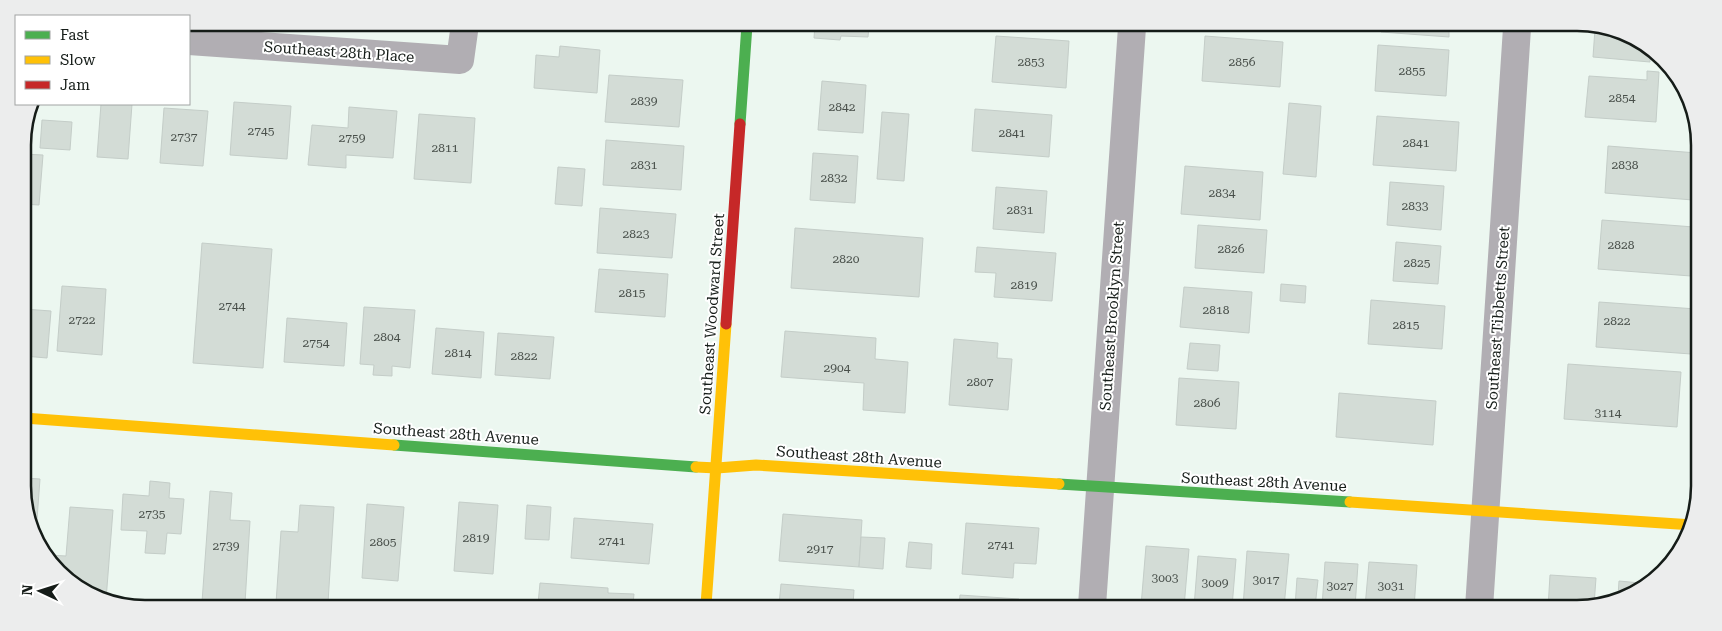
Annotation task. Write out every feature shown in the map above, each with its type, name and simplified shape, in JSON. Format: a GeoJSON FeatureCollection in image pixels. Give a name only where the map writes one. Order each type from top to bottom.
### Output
{"type":"FeatureCollection","features":[{"type":"Feature","properties":{"kind":"street","name":"Southeast 28th Place"},"geometry":{"type":"LineString","coordinates":[[190,41],[460,60],[464,31]]}},
{"type":"Feature","properties":{"kind":"street","name":"Southeast Woodward Street"},"geometry":{"type":"LineString","coordinates":[[706,600],[747,31]]}},
{"type":"Feature","properties":{"kind":"street","name":"Southeast Brooklyn Street"},"geometry":{"type":"LineString","coordinates":[[1092,600],[1132,31]]}},
{"type":"Feature","properties":{"kind":"street","name":"Southeast Tibbetts Street"},"geometry":{"type":"LineString","coordinates":[[1480,600],[1517,31]]}},
{"type":"Feature","properties":{"kind":"street","name":"Southeast 28th Avenue"},"geometry":{"type":"LineString","coordinates":[[31,419],[717,468],[756,465],[1100,488],[1486,510],[1684,524]]}},
{"type":"Feature","properties":{"kind":"building"},"geometry":{"type":"Polygon","coordinates":[[[815,31],[869,31],[868,37],[841,36],[840,40],[814,38],[815,31]]]}},
{"type":"Feature","properties":{"kind":"building"},"geometry":{"type":"Polygon","coordinates":[[[1449,31],[1449,37],[1381,32],[1449,31]]]}},
{"type":"Feature","properties":{"kind":"building"},"geometry":{"type":"Polygon","coordinates":[[[1595,33],[1614,37],[1627,43],[1650,58],[1650,62],[1593,57],[1595,33]]]}},
{"type":"Feature","properties":{"kind":"building"},"geometry":{"type":"Polygon","coordinates":[[[996,36],[1069,41],[1066,88],[992,82],[996,36]]]}},
{"type":"Feature","properties":{"kind":"building"},"geometry":{"type":"Polygon","coordinates":[[[1205,36],[1283,42],[1280,87],[1202,81],[1205,36]]]}},
{"type":"Feature","properties":{"kind":"building"},"geometry":{"type":"Polygon","coordinates":[[[1378,45],[1449,50],[1446,96],[1375,91],[1378,45]]]}},
{"type":"Feature","properties":{"kind":"building"},"geometry":{"type":"Polygon","coordinates":[[[560,46],[600,50],[597,93],[534,88],[536,55],[559,57],[560,46]]]}},
{"type":"Feature","properties":{"kind":"building"},"geometry":{"type":"Polygon","coordinates":[[[1647,71],[1659,72],[1656,122],[1585,117],[1589,76],[1647,80],[1647,71]]]}},
{"type":"Feature","properties":{"kind":"building"},"geometry":{"type":"Polygon","coordinates":[[[609,75],[683,80],[679,127],[605,122],[609,75]]]}},
{"type":"Feature","properties":{"kind":"building"},"geometry":{"type":"Polygon","coordinates":[[[822,81],[866,85],[863,133],[818,130],[822,81]]]}},
{"type":"Feature","properties":{"kind":"building"},"geometry":{"type":"Polygon","coordinates":[[[234,102],[291,106],[287,159],[230,155],[234,102]]]}},
{"type":"Feature","properties":{"kind":"building"},"geometry":{"type":"Polygon","coordinates":[[[1289,103],[1321,106],[1316,177],[1283,174],[1289,103]]]}},
{"type":"Feature","properties":{"kind":"building"},"geometry":{"type":"Polygon","coordinates":[[[101,105],[132,105],[128,159],[97,157],[101,105]]]}},
{"type":"Feature","properties":{"kind":"building"},"geometry":{"type":"Polygon","coordinates":[[[349,107],[397,111],[393,158],[346,155],[346,168],[308,165],[312,125],[348,128],[349,107]]]}},
{"type":"Feature","properties":{"kind":"building"},"geometry":{"type":"Polygon","coordinates":[[[164,108],[208,111],[203,166],[160,163],[164,108]]]}},
{"type":"Feature","properties":{"kind":"building"},"geometry":{"type":"Polygon","coordinates":[[[975,109],[1052,115],[1049,157],[972,151],[975,109]]]}},
{"type":"Feature","properties":{"kind":"building"},"geometry":{"type":"Polygon","coordinates":[[[882,112],[909,114],[904,181],[877,179],[882,112]]]}},
{"type":"Feature","properties":{"kind":"building"},"geometry":{"type":"Polygon","coordinates":[[[419,114],[475,118],[471,183],[414,179],[419,114]]]}},
{"type":"Feature","properties":{"kind":"building"},"geometry":{"type":"Polygon","coordinates":[[[1377,116],[1459,122],[1456,171],[1373,165],[1377,116]]]}},
{"type":"Feature","properties":{"kind":"building"},"geometry":{"type":"Polygon","coordinates":[[[42,120],[72,122],[70,150],[40,148],[42,120]]]}},
{"type":"Feature","properties":{"kind":"building"},"geometry":{"type":"Polygon","coordinates":[[[606,140],[684,146],[681,190],[603,185],[606,140]]]}},
{"type":"Feature","properties":{"kind":"building"},"geometry":{"type":"Polygon","coordinates":[[[1608,146],[1691,153],[1691,200],[1605,193],[1608,146]]]}},
{"type":"Feature","properties":{"kind":"building"},"geometry":{"type":"Polygon","coordinates":[[[813,153],[858,156],[855,203],[810,200],[813,153]]]}},
{"type":"Feature","properties":{"kind":"building"},"geometry":{"type":"Polygon","coordinates":[[[31,154],[43,155],[39,205],[31,204],[31,154]]]}},
{"type":"Feature","properties":{"kind":"building"},"geometry":{"type":"Polygon","coordinates":[[[1185,166],[1263,172],[1260,220],[1181,214],[1185,166]]]}},
{"type":"Feature","properties":{"kind":"building"},"geometry":{"type":"Polygon","coordinates":[[[558,167],[585,169],[582,206],[555,204],[558,167]]]}},
{"type":"Feature","properties":{"kind":"building"},"geometry":{"type":"Polygon","coordinates":[[[1390,182],[1444,186],[1441,230],[1387,225],[1390,182]]]}},
{"type":"Feature","properties":{"kind":"building"},"geometry":{"type":"Polygon","coordinates":[[[996,187],[1047,191],[1044,233],[993,229],[996,187]]]}},
{"type":"Feature","properties":{"kind":"building"},"geometry":{"type":"Polygon","coordinates":[[[600,208],[676,214],[672,258],[597,253],[600,208]]]}},
{"type":"Feature","properties":{"kind":"building"},"geometry":{"type":"Polygon","coordinates":[[[1602,220],[1691,227],[1691,276],[1598,269],[1602,220]]]}},
{"type":"Feature","properties":{"kind":"building"},"geometry":{"type":"Polygon","coordinates":[[[1198,225],[1267,230],[1264,273],[1195,268],[1198,225]]]}},
{"type":"Feature","properties":{"kind":"building"},"geometry":{"type":"Polygon","coordinates":[[[795,228],[923,238],[919,297],[791,288],[795,228]]]}},
{"type":"Feature","properties":{"kind":"building"},"geometry":{"type":"Polygon","coordinates":[[[1396,242],[1441,246],[1438,284],[1393,281],[1396,242]]]}},
{"type":"Feature","properties":{"kind":"building"},"geometry":{"type":"Polygon","coordinates":[[[202,243],[272,249],[263,368],[193,363],[202,243]]]}},
{"type":"Feature","properties":{"kind":"building"},"geometry":{"type":"Polygon","coordinates":[[[977,247],[1056,253],[1052,301],[994,297],[996,273],[975,272],[977,247]]]}},
{"type":"Feature","properties":{"kind":"building"},"geometry":{"type":"Polygon","coordinates":[[[599,269],[668,274],[665,317],[595,312],[599,269]]]}},
{"type":"Feature","properties":{"kind":"building"},"geometry":{"type":"Polygon","coordinates":[[[1281,284],[1306,286],[1305,303],[1280,301],[1281,284]]]}},
{"type":"Feature","properties":{"kind":"building"},"geometry":{"type":"Polygon","coordinates":[[[62,286],[106,289],[102,355],[57,351],[62,286]]]}},
{"type":"Feature","properties":{"kind":"building"},"geometry":{"type":"Polygon","coordinates":[[[1184,287],[1252,292],[1249,333],[1180,327],[1184,287]]]}},
{"type":"Feature","properties":{"kind":"building"},"geometry":{"type":"Polygon","coordinates":[[[1371,300],[1445,306],[1442,349],[1368,344],[1371,300]]]}},
{"type":"Feature","properties":{"kind":"building"},"geometry":{"type":"Polygon","coordinates":[[[1599,302],[1691,309],[1691,354],[1596,347],[1599,302]]]}},
{"type":"Feature","properties":{"kind":"building"},"geometry":{"type":"Polygon","coordinates":[[[364,307],[415,310],[410,368],[392,366],[392,376],[373,375],[374,365],[360,364],[364,307]]]}},
{"type":"Feature","properties":{"kind":"building"},"geometry":{"type":"Polygon","coordinates":[[[31,310],[51,311],[47,358],[31,357],[31,310]]]}},
{"type":"Feature","properties":{"kind":"building"},"geometry":{"type":"Polygon","coordinates":[[[287,318],[347,323],[344,366],[284,362],[287,318]]]}},
{"type":"Feature","properties":{"kind":"building"},"geometry":{"type":"Polygon","coordinates":[[[436,328],[484,332],[481,378],[432,374],[436,328]]]}},
{"type":"Feature","properties":{"kind":"building"},"geometry":{"type":"Polygon","coordinates":[[[785,331],[876,338],[875,359],[908,362],[905,413],[863,410],[864,383],[781,377],[785,331]]]}},
{"type":"Feature","properties":{"kind":"building"},"geometry":{"type":"Polygon","coordinates":[[[498,333],[554,337],[550,379],[495,375],[498,333]]]}},
{"type":"Feature","properties":{"kind":"building"},"geometry":{"type":"Polygon","coordinates":[[[954,339],[998,343],[997,358],[1012,359],[1008,410],[949,405],[954,339]]]}},
{"type":"Feature","properties":{"kind":"building"},"geometry":{"type":"Polygon","coordinates":[[[1190,343],[1220,345],[1218,371],[1187,369],[1190,343]]]}},
{"type":"Feature","properties":{"kind":"building"},"geometry":{"type":"Polygon","coordinates":[[[1568,364],[1681,372],[1677,427],[1564,419],[1568,364]]]}},
{"type":"Feature","properties":{"kind":"building"},"geometry":{"type":"Polygon","coordinates":[[[1179,378],[1239,382],[1236,429],[1176,425],[1179,378]]]}},
{"type":"Feature","properties":{"kind":"building"},"geometry":{"type":"Polygon","coordinates":[[[1339,393],[1436,401],[1433,445],[1336,437],[1339,393]]]}},
{"type":"Feature","properties":{"kind":"building"},"geometry":{"type":"Polygon","coordinates":[[[31,478],[40,479],[37,522],[32,501],[31,478]]]}},
{"type":"Feature","properties":{"kind":"building"},"geometry":{"type":"Polygon","coordinates":[[[150,481],[170,483],[169,498],[184,499],[181,534],[167,533],[165,554],[145,553],[147,531],[121,530],[123,494],[149,496],[150,481]]]}},
{"type":"Feature","properties":{"kind":"building"},"geometry":{"type":"Polygon","coordinates":[[[210,491],[232,493],[230,520],[250,521],[245,600],[202,600],[210,491]]]}},
{"type":"Feature","properties":{"kind":"building"},"geometry":{"type":"Polygon","coordinates":[[[459,502],[498,505],[493,574],[454,571],[459,502]]]}},
{"type":"Feature","properties":{"kind":"building"},"geometry":{"type":"Polygon","coordinates":[[[367,504],[404,507],[398,581],[362,578],[367,504]]]}},
{"type":"Feature","properties":{"kind":"building"},"geometry":{"type":"Polygon","coordinates":[[[300,505],[334,507],[328,600],[276,600],[281,531],[298,532],[300,505]]]}},
{"type":"Feature","properties":{"kind":"building"},"geometry":{"type":"Polygon","coordinates":[[[527,505],[551,507],[549,540],[525,539],[527,505]]]}},
{"type":"Feature","properties":{"kind":"building"},"geometry":{"type":"Polygon","coordinates":[[[70,507],[113,510],[107,593],[82,581],[70,572],[55,555],[66,556],[70,507]]]}},
{"type":"Feature","properties":{"kind":"building"},"geometry":{"type":"Polygon","coordinates":[[[783,514],[862,520],[859,567],[779,561],[783,514]]]}},
{"type":"Feature","properties":{"kind":"building"},"geometry":{"type":"Polygon","coordinates":[[[574,518],[653,524],[649,564],[571,558],[574,518]]]}},
{"type":"Feature","properties":{"kind":"building"},"geometry":{"type":"Polygon","coordinates":[[[966,523],[1039,528],[1036,564],[1014,563],[1013,578],[962,574],[966,523]]]}},
{"type":"Feature","properties":{"kind":"building"},"geometry":{"type":"Polygon","coordinates":[[[861,537],[885,538],[883,569],[859,567],[861,537]]]}},
{"type":"Feature","properties":{"kind":"building"},"geometry":{"type":"Polygon","coordinates":[[[909,542],[932,544],[931,569],[906,567],[909,542]]]}},
{"type":"Feature","properties":{"kind":"building"},"geometry":{"type":"Polygon","coordinates":[[[1146,546],[1189,549],[1185,600],[1142,600],[1146,546]]]}},
{"type":"Feature","properties":{"kind":"building"},"geometry":{"type":"Polygon","coordinates":[[[1247,551],[1289,554],[1285,600],[1244,600],[1247,551]]]}},
{"type":"Feature","properties":{"kind":"building"},"geometry":{"type":"Polygon","coordinates":[[[1198,556],[1236,559],[1233,600],[1195,600],[1198,556]]]}},
{"type":"Feature","properties":{"kind":"building"},"geometry":{"type":"Polygon","coordinates":[[[1325,562],[1358,564],[1355,600],[1322,600],[1325,562]]]}},
{"type":"Feature","properties":{"kind":"building"},"geometry":{"type":"Polygon","coordinates":[[[1369,562],[1417,565],[1415,600],[1366,600],[1369,562]]]}},
{"type":"Feature","properties":{"kind":"building"},"geometry":{"type":"Polygon","coordinates":[[[1550,575],[1596,578],[1594,598],[1548,600],[1550,575]]]}},
{"type":"Feature","properties":{"kind":"building"},"geometry":{"type":"Polygon","coordinates":[[[1297,578],[1318,580],[1316,600],[1295,600],[1297,578]]]}},
{"type":"Feature","properties":{"kind":"building"},"geometry":{"type":"Polygon","coordinates":[[[1619,581],[1637,583],[1634,585],[1618,592],[1619,581]]]}},
{"type":"Feature","properties":{"kind":"building"},"geometry":{"type":"Polygon","coordinates":[[[540,583],[608,588],[608,593],[634,594],[633,600],[538,600],[540,583]]]}},
{"type":"Feature","properties":{"kind":"building"},"geometry":{"type":"Polygon","coordinates":[[[781,584],[854,590],[853,600],[779,600],[781,584]]]}},
{"type":"Feature","properties":{"kind":"building"},"geometry":{"type":"Polygon","coordinates":[[[960,595],[1019,599],[1019,600],[960,600],[960,595]]]}},
{"type":"Feature","properties":{"kind":"traffic: fast"},"geometry":{"type":"LineString","coordinates":[[740,124],[747,31]]}},
{"type":"Feature","properties":{"kind":"traffic: fast"},"geometry":{"type":"LineString","coordinates":[[394,445],[696,467]]}},
{"type":"Feature","properties":{"kind":"traffic: fast"},"geometry":{"type":"LineString","coordinates":[[1059,484],[1350,502]]}},
{"type":"Feature","properties":{"kind":"traffic: slow"},"geometry":{"type":"LineString","coordinates":[[706,600],[726,324]]}},
{"type":"Feature","properties":{"kind":"traffic: slow"},"geometry":{"type":"LineString","coordinates":[[31,419],[394,445]]}},
{"type":"Feature","properties":{"kind":"traffic: slow"},"geometry":{"type":"LineString","coordinates":[[696,467],[717,468],[756,465],[1059,484]]}},
{"type":"Feature","properties":{"kind":"traffic: slow"},"geometry":{"type":"LineString","coordinates":[[1350,502],[1684,524]]}},
{"type":"Feature","properties":{"kind":"traffic: jam"},"geometry":{"type":"LineString","coordinates":[[726,324],[740,124]]}}]}
